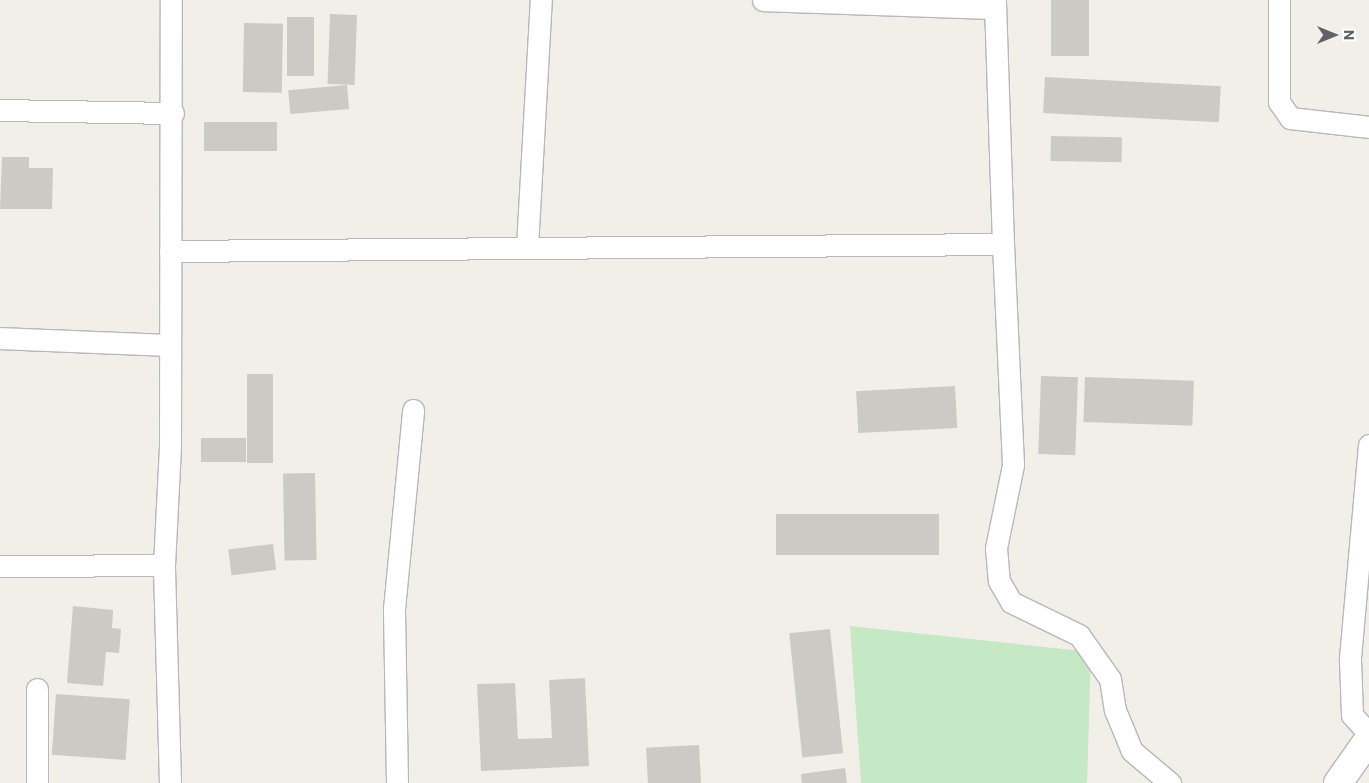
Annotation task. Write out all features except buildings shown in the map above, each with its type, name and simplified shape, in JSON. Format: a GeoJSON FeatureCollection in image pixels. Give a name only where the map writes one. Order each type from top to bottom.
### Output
{"type":"FeatureCollection","features":[{"type":"Feature","properties":{"kind":"main road"},"geometry":{"type":"LineString","coordinates":[[1338,783],[1369,739]]}},
{"type":"Feature","properties":{"kind":"street"},"geometry":{"type":"LineString","coordinates":[[170,783],[164,565],[170,346],[173,113],[171,0]]}},
{"type":"Feature","properties":{"kind":"street"},"geometry":{"type":"LineString","coordinates":[[527,247],[541,0]]}},
{"type":"Feature","properties":{"kind":"street"},"geometry":{"type":"LineString","coordinates":[[762,0],[995,4],[1013,465],[996,548],[999,581],[1011,602],[1079,635],[1110,679],[1116,710],[1132,750],[1170,783]]}},
{"type":"Feature","properties":{"kind":"street"},"geometry":{"type":"LineString","coordinates":[[1279,0],[1279,102],[1290,118],[1369,127]]}},
{"type":"Feature","properties":{"kind":"street"},"geometry":{"type":"LineString","coordinates":[[0,110],[173,113]]}},
{"type":"Feature","properties":{"kind":"street"},"geometry":{"type":"LineString","coordinates":[[170,251],[1003,244]]}},
{"type":"Feature","properties":{"kind":"street"},"geometry":{"type":"LineString","coordinates":[[0,338],[170,346]]}},
{"type":"Feature","properties":{"kind":"street"},"geometry":{"type":"LineString","coordinates":[[397,783],[394,609],[413,410]]}},
{"type":"Feature","properties":{"kind":"street"},"geometry":{"type":"LineString","coordinates":[[1369,445],[1350,660],[1352,715],[1369,734]]}},
{"type":"Feature","properties":{"kind":"street"},"geometry":{"type":"LineString","coordinates":[[0,566],[164,565]]}},
{"type":"Feature","properties":{"kind":"street"},"geometry":{"type":"LineString","coordinates":[[37,688],[37,783]]}},
{"type":"Feature","properties":{"kind":"green space"},"geometry":{"type":"Polygon","coordinates":[[[850,626],[1091,652],[1087,783],[861,783],[850,626]]]}}]}
